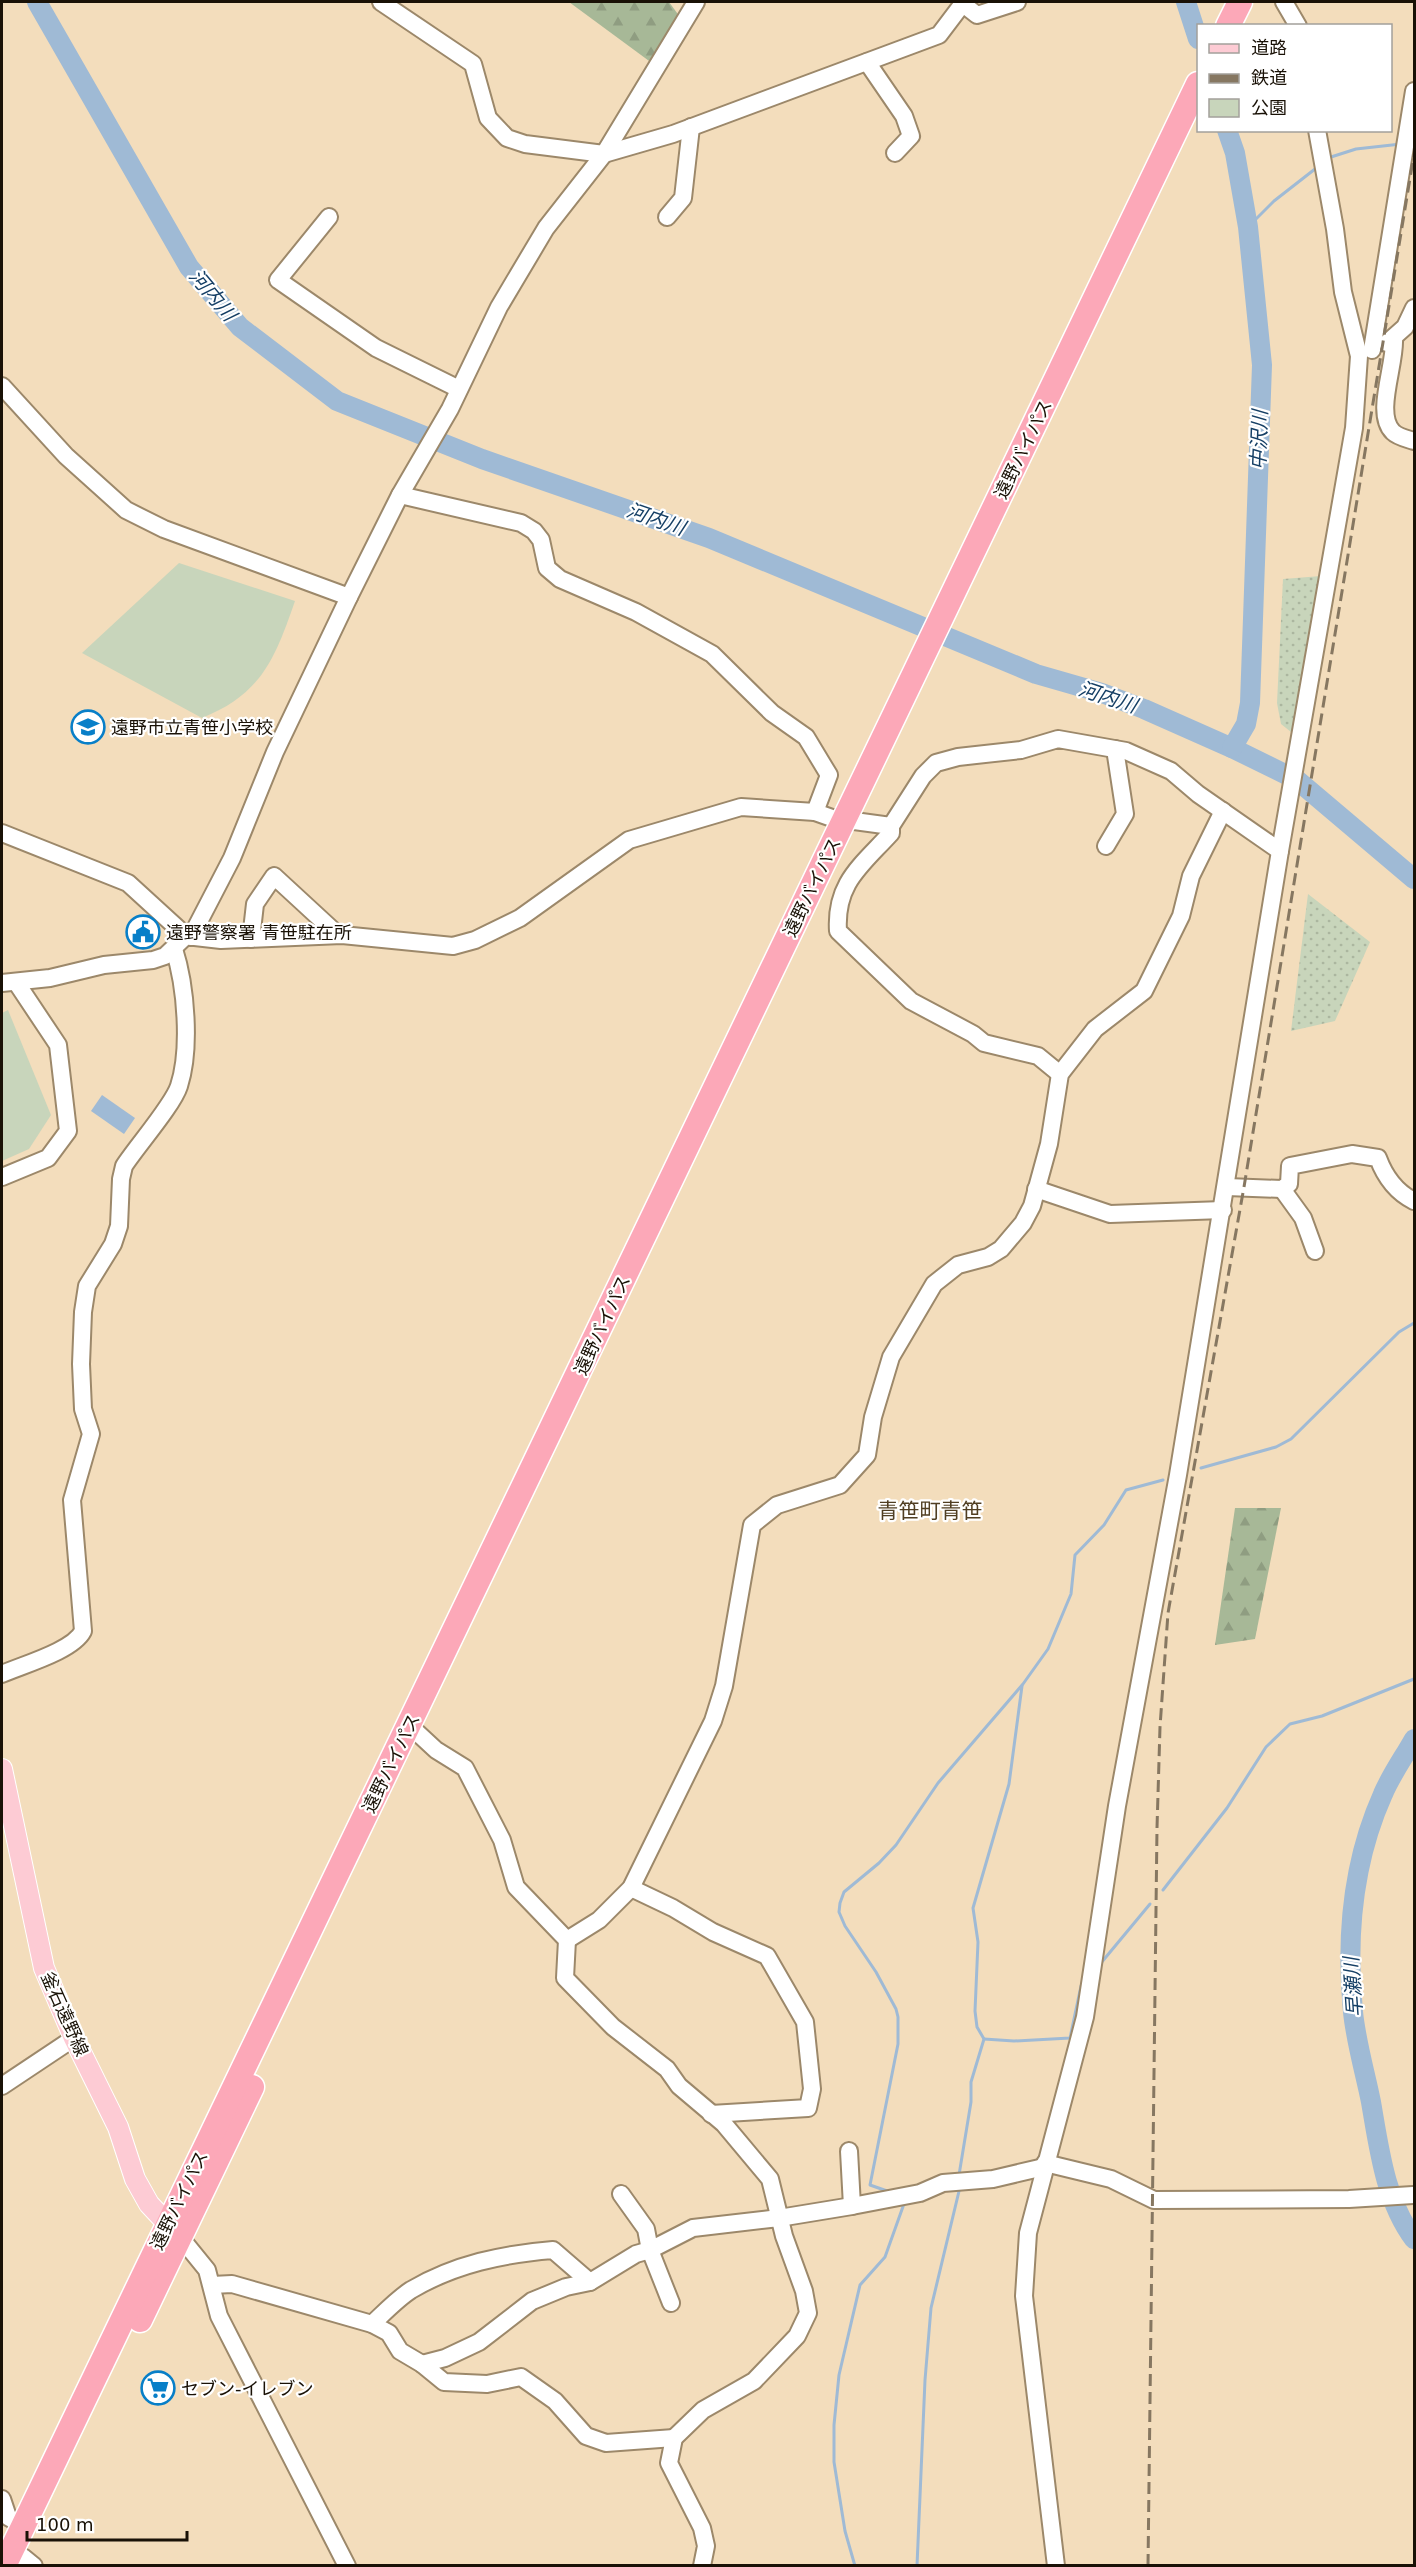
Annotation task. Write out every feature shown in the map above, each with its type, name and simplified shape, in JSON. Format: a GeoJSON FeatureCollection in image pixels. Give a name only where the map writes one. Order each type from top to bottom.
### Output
{"type":"FeatureCollection","features":[{"type":"Feature","properties":{"kind":"highway"},"geometry":{"type":"LineString","coordinates":[[1229,24],[1240,2]]}},
{"type":"Feature","properties":{"kind":"highway"},"geometry":{"type":"LineString","coordinates":[[1241,24],[1252,2]]}},
{"type":"Feature","properties":{"kind":"highway","name":"遠野バイパス"},"geometry":{"type":"LineString","coordinates":[[20,2563],[174,2231],[1197,101]]}},
{"type":"Feature","properties":{"kind":"highway","name":"遠野バイパス"},"geometry":{"type":"LineString","coordinates":[[20,2563],[24,2526],[174,2231]]}},
{"type":"Feature","properties":{"kind":"main road","name":"釜石遠野線"},"geometry":{"type":"LineString","coordinates":[[2,1769],[44,1968],[74,2038],[118,2127],[135,2179],[149,2204],[174,2231]]}},
{"type":"Feature","properties":{"kind":"street"},"geometry":{"type":"LineString","coordinates":[[381,2],[473,64],[488,118],[507,138],[525,144],[604,154],[691,127],[939,35],[963,3],[977,15],[1017,2]]}},
{"type":"Feature","properties":{"kind":"street"},"geometry":{"type":"LineString","coordinates":[[2,1177],[48,1158],[68,1131],[58,1045],[9,983],[104,966],[153,960],[174,949],[188,937],[231,858],[275,752],[349,597],[404,490],[450,409],[499,307],[546,228],[604,154],[696,2]]}},
{"type":"Feature","properties":{"kind":"street"},"geometry":{"type":"LineString","coordinates":[[1284,2],[1297,24]]}},
{"type":"Feature","properties":{"kind":"street"},"geometry":{"type":"LineString","coordinates":[[867,62],[904,116],[911,136],[895,153]]}},
{"type":"Feature","properties":{"kind":"street"},"geometry":{"type":"LineString","coordinates":[[1056,2565],[1023,2296],[1028,2234],[1085,2017],[1117,1806],[1227,1187],[1280,851],[1365,353],[1407,144],[1414,91]]}},
{"type":"Feature","properties":{"kind":"street"},"geometry":{"type":"LineString","coordinates":[[667,217],[683,198],[691,127]]}},
{"type":"Feature","properties":{"kind":"street"},"geometry":{"type":"LineString","coordinates":[[1317,132],[1335,229],[1343,292],[1365,353]]}},
{"type":"Feature","properties":{"kind":"street"},"geometry":{"type":"LineString","coordinates":[[329,217],[278,280],[376,348],[459,390]]}},
{"type":"Feature","properties":{"kind":"street"},"geometry":{"type":"LineString","coordinates":[[1365,353],[1394,338],[1405,327],[1414,308]]}},
{"type":"Feature","properties":{"kind":"street"},"geometry":{"type":"LineString","coordinates":[[1394,338],[1395,352],[1384,411],[1388,426],[1395,435],[1414,441]]}},
{"type":"Feature","properties":{"kind":"street"},"geometry":{"type":"LineString","coordinates":[[2,386],[66,456],[126,510],[164,529],[349,597]]}},
{"type":"Feature","properties":{"kind":"street"},"geometry":{"type":"LineString","coordinates":[[404,490],[521,523],[534,531],[541,540],[547,568],[560,579],[636,612],[712,654],[772,713],[806,737],[829,775],[815,812]]}},
{"type":"Feature","properties":{"kind":"street"},"geometry":{"type":"LineString","coordinates":[[1060,1074],[1038,1056],[984,1043],[973,1034],[911,1001],[877,965],[838,931],[836,909],[843,887],[891,833],[891,826],[923,776],[936,763],[958,757],[1021,750],[1058,739],[1115,748],[1171,771],[1223,812],[1280,851]]}},
{"type":"Feature","properties":{"kind":"street"},"geometry":{"type":"LineString","coordinates":[[1106,846],[1125,814],[1115,748]]}},
{"type":"Feature","properties":{"kind":"street"},"geometry":{"type":"LineString","coordinates":[[2,833],[128,883],[188,937],[221,940],[339,935],[443,945],[475,940],[520,918],[629,840],[741,807],[815,812],[891,826]]}},
{"type":"Feature","properties":{"kind":"street"},"geometry":{"type":"LineString","coordinates":[[567,1940],[599,1920],[631,1888],[713,1721],[724,1686],[752,1525],[777,1505],[840,1485],[867,1455],[873,1417],[891,1357],[934,1284],[958,1265],[988,1257],[1001,1249],[1023,1223],[1032,1206],[1049,1144],[1060,1074],[1095,1029],[1144,991],[1181,916],[1191,876],[1223,812]]}},
{"type":"Feature","properties":{"kind":"street"},"geometry":{"type":"LineString","coordinates":[[251,939],[255,904],[274,876],[339,935]]}},
{"type":"Feature","properties":{"kind":"street"},"geometry":{"type":"LineString","coordinates":[[2,1674],[67,1646],[79,1638],[82,1631],[72,1500],[91,1434],[83,1409],[83,1312],[87,1286],[113,1244],[119,1226],[121,1179],[124,1166],[179,1086],[185,1027],[180,968],[174,949]]}},
{"type":"Feature","properties":{"kind":"street"},"geometry":{"type":"LineString","coordinates":[[1227,1187],[1282,1189],[1289,1184],[1290,1166],[1352,1154],[1378,1158],[1383,1171],[1401,1194],[1414,1201]]}},
{"type":"Feature","properties":{"kind":"street"},"geometry":{"type":"LineString","coordinates":[[1036,1189],[1110,1214],[1223,1209]]}},
{"type":"Feature","properties":{"kind":"street"},"geometry":{"type":"LineString","coordinates":[[1282,1189],[1303,1218],[1315,1251]]}},
{"type":"Feature","properties":{"kind":"street"},"geometry":{"type":"LineString","coordinates":[[414,1730],[436,1750],[465,1768],[502,1840],[516,1887],[567,1940],[566,1978],[614,2027],[667,2069],[680,2085],[736,2137],[770,2179],[779,2218],[804,2290],[808,2313],[801,2328],[779,2356],[754,2381],[704,2410],[674,2438],[669,2463],[702,2528],[706,2546],[702,2565]]}},
{"type":"Feature","properties":{"kind":"street"},"geometry":{"type":"LineString","coordinates":[[631,1888],[673,1908],[713,1932],[767,1956],[805,2022],[812,2089],[808,2108],[711,2114]]}},
{"type":"Feature","properties":{"kind":"street"},"geometry":{"type":"LineString","coordinates":[[2,2086],[74,2038]]}},
{"type":"Feature","properties":{"kind":"street"},"geometry":{"type":"LineString","coordinates":[[849,2151],[852,2206]]}},
{"type":"Feature","properties":{"kind":"street"},"geometry":{"type":"LineString","coordinates":[[422,2364],[446,2358],[479,2342],[532,2301],[566,2287],[590,2282],[636,2254],[650,2250],[693,2228],[779,2218],[852,2206],[912,2194],[959,2181],[993,2179],[1045,2165],[1111,2179],[1154,2200],[1349,2199],[1413,2195]]}},
{"type":"Feature","properties":{"kind":"street"},"geometry":{"type":"LineString","coordinates":[[621,2194],[646,2229],[650,2250],[671,2303]]}},
{"type":"Feature","properties":{"kind":"street"},"geometry":{"type":"LineString","coordinates":[[174,2231],[204,2263],[219,2316],[347,2565]]}},
{"type":"Feature","properties":{"kind":"street"},"geometry":{"type":"LineString","coordinates":[[372,2324],[410,2291],[467,2266],[497,2256],[553,2250],[590,2282]]}},
{"type":"Feature","properties":{"kind":"street"},"geometry":{"type":"LineString","coordinates":[[212,2285],[232,2284],[372,2324],[389,2333],[400,2350],[444,2382],[487,2384],[521,2377],[555,2401],[586,2436],[606,2443],[674,2438]]}},
{"type":"Feature","properties":{"kind":"street"},"geometry":{"type":"LineString","coordinates":[[2,2499],[8,2517],[24,2526]]}},
{"type":"Feature","properties":{"kind":"green space"},"geometry":{"type":"Polygon","coordinates":[[[569,2],[669,2],[688,28],[660,69],[569,2]]]}},
{"type":"Feature","properties":{"kind":"green space"},"geometry":{"type":"Polygon","coordinates":[[[179,563],[295,601],[273,657],[264,672],[239,698],[202,718],[82,653],[179,563]]]}},
{"type":"Feature","properties":{"kind":"green space"},"geometry":{"type":"Polygon","coordinates":[[[1321,576],[1296,736],[1281,724],[1277,703],[1283,579],[1321,576]]]}},
{"type":"Feature","properties":{"kind":"green space"},"geometry":{"type":"Polygon","coordinates":[[[1308,894],[1370,942],[1335,1021],[1291,1031],[1308,894]]]}},
{"type":"Feature","properties":{"kind":"green space"},"geometry":{"type":"Polygon","coordinates":[[[8,1010],[51,1115],[29,1149],[2,1161],[2,1013],[8,1010]]]}},
{"type":"Feature","properties":{"kind":"green space"},"geometry":{"type":"Polygon","coordinates":[[[1235,1508],[1281,1508],[1255,1639],[1215,1645],[1235,1508]]]}},
{"type":"Feature","properties":{"kind":"water"},"geometry":{"type":"Polygon","coordinates":[[[102,1095],[135,1118],[124,1134],[91,1111],[102,1095]]]}},
{"type":"Feature","properties":{"kind":"waterway","name":"河内川"},"geometry":{"type":"LineString","coordinates":[[37,2],[189,267],[240,327],[337,401],[482,459],[709,538],[1036,674],[1102,693],[1232,748],[1297,780],[1414,879]]}},
{"type":"Feature","properties":{"kind":"waterway","name":"中沢川"},"geometry":{"type":"LineString","coordinates":[[1186,2],[1197,36]]}},
{"type":"Feature","properties":{"kind":"waterway","name":"中沢川"},"geometry":{"type":"LineString","coordinates":[[1228,132],[1235,153],[1248,227],[1262,365],[1250,703],[1246,724],[1232,748]]}},
{"type":"Feature","properties":{"kind":"waterway"},"geometry":{"type":"LineString","coordinates":[[1331,157],[1356,149],[1401,144]]}},
{"type":"Feature","properties":{"kind":"waterway"},"geometry":{"type":"LineString","coordinates":[[1248,227],[1274,201],[1315,169]]}},
{"type":"Feature","properties":{"kind":"waterway"},"geometry":{"type":"LineString","coordinates":[[1201,1468],[1276,1447],[1291,1439],[1399,1332],[1414,1323]]}},
{"type":"Feature","properties":{"kind":"waterway"},"geometry":{"type":"LineString","coordinates":[[890,2192],[870,2185],[898,2044],[898,2017],[876,1972],[845,1926],[839,1912],[844,1892],[879,1863],[896,1845],[938,1783],[1023,1684],[1048,1649],[1071,1594],[1075,1555],[1104,1525],[1126,1490],[1163,1480]]}},
{"type":"Feature","properties":{"kind":"waterway"},"geometry":{"type":"LineString","coordinates":[[1163,1890],[1227,1808],[1266,1747],[1290,1724],[1322,1716],[1414,1679]]}},
{"type":"Feature","properties":{"kind":"waterway"},"geometry":{"type":"LineString","coordinates":[[959,2175],[971,2102],[971,2082],[984,2039],[977,2027],[975,2011],[978,1942],[973,1908],[1009,1784],[1022,1686]]}},
{"type":"Feature","properties":{"kind":"waterway","name":"早瀬川"},"geometry":{"type":"LineString","coordinates":[[1414,1739],[1386,1787],[1364,1847],[1354,1902],[1350,1957],[1354,2023],[1380,2155],[1396,2208],[1414,2239]]}},
{"type":"Feature","properties":{"kind":"waterway"},"geometry":{"type":"LineString","coordinates":[[1101,1963],[1150,1904]]}},
{"type":"Feature","properties":{"kind":"waterway"},"geometry":{"type":"LineString","coordinates":[[984,2039],[1014,2041],[1070,2038],[1081,1986]]}},
{"type":"Feature","properties":{"kind":"waterway"},"geometry":{"type":"LineString","coordinates":[[917,2566],[925,2380],[931,2308],[960,2187]]}},
{"type":"Feature","properties":{"kind":"waterway"},"geometry":{"type":"LineString","coordinates":[[855,2566],[845,2531],[834,2462],[834,2425],[839,2375],[860,2285],[885,2257],[905,2201]]}},
{"type":"Feature","properties":{"kind":"railway"},"geometry":{"type":"LineString","coordinates":[[1148,2566],[1157,1828],[1160,1727],[1168,1613],[1244,1187],[1414,154]]}},
{"type":"Feature","properties":{"kind":"place","name":"遠野市立青笹小学校"},"geometry":{"type":"Point","coordinates":[88,727]}},
{"type":"Feature","properties":{"kind":"place","name":"遠野警察署 青笹駐在所"},"geometry":{"type":"Point","coordinates":[143,932]}},
{"type":"Feature","properties":{"kind":"place","name":"セブン-イレブン"},"geometry":{"type":"Point","coordinates":[158,2388]}},
{"type":"Feature","properties":{"kind":"district","name":"青笹町青笹"},"geometry":{"type":"Point","coordinates":[930,1511]}}]}
